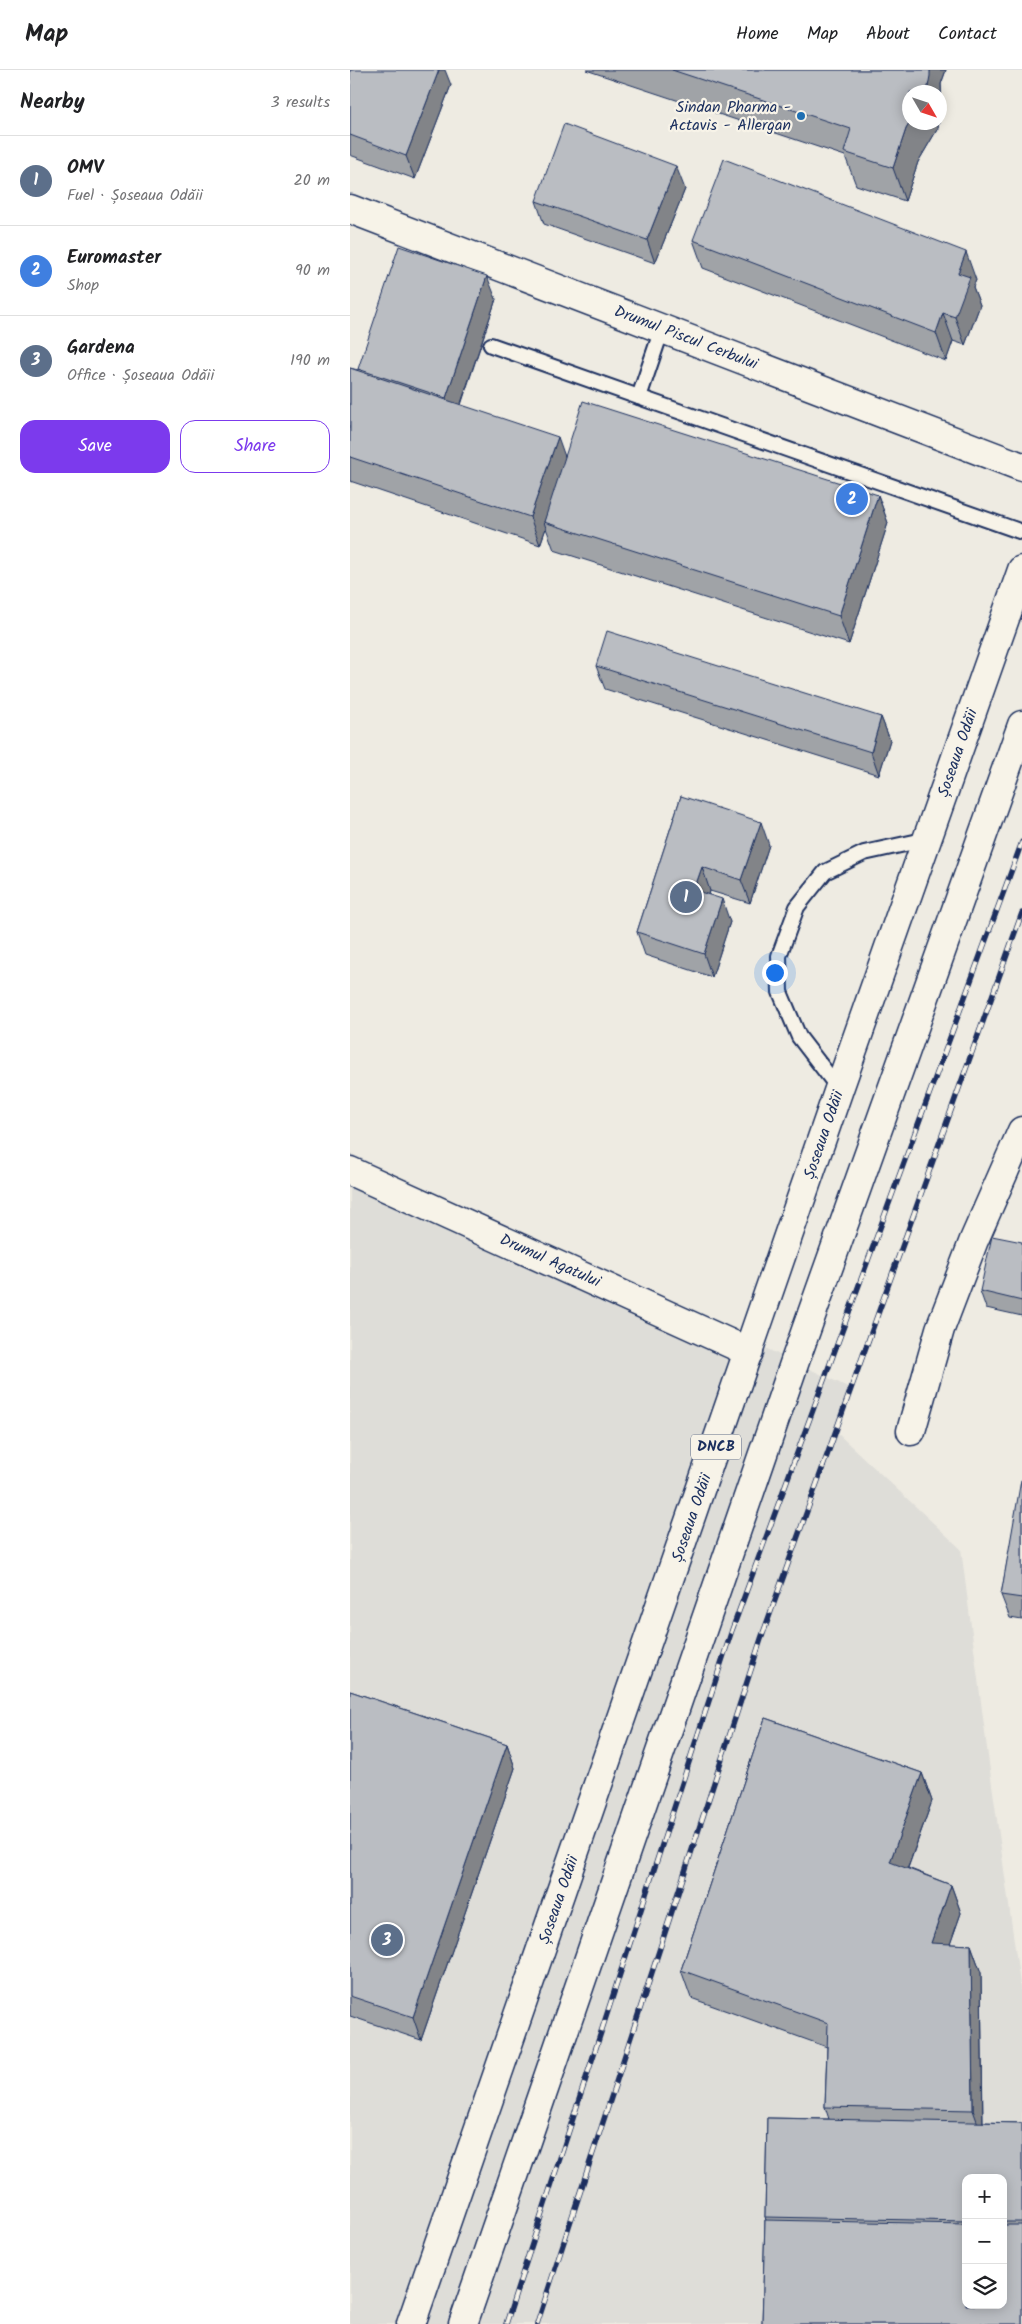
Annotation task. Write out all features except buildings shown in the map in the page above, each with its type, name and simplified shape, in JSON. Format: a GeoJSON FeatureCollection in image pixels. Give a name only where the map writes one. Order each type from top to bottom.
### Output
{"type":"FeatureCollection","features":[{"type":"Feature","properties":{"kind":"main road","name":"Drumul Piscul Cerbului"},"geometry":{"type":"LineString","coordinates":[[350,210],[1022,467]]}},
{"type":"Feature","properties":{"kind":"main road","name":"Șoseaua Odăii"},"geometry":{"type":"LineString","coordinates":[[411,2324],[839,1089],[1022,570]]}},
{"type":"Feature","properties":{"kind":"main road","name":"DNCB"},"geometry":{"type":"LineString","coordinates":[[463,2324],[794,1361],[1022,725]]}},
{"type":"Feature","properties":{"kind":"main road"},"geometry":{"type":"LineString","coordinates":[[911,1431],[940,1329],[974,1240],[1022,1130]]}},
{"type":"Feature","properties":{"kind":"main road","name":"Drumul Agatului"},"geometry":{"type":"LineString","coordinates":[[350,1171],[749,1352]]}},
{"type":"Feature","properties":{"kind":"lane"},"geometry":{"type":"LineString","coordinates":[[639,397],[662,329]]}},
{"type":"Feature","properties":{"kind":"lane"},"geometry":{"type":"LineString","coordinates":[[491,345],[1022,532]]}},
{"type":"Feature","properties":{"kind":"lane"},"geometry":{"type":"LineString","coordinates":[[839,1089],[800,1037],[780,992],[779,956],[797,907],[825,872],[864,853],[928,838]]}},
{"type":"Feature","properties":{"kind":"shaded area"},"geometry":{"type":"Polygon","coordinates":[[[350,1153],[852,1389],[837,1433],[961,1549],[1022,1998],[1022,2324],[350,2324],[350,1153]]]}},
{"type":"Feature","properties":{"kind":"railway"},"geometry":{"type":"LineString","coordinates":[[506,2324],[732,1630],[1022,842]]}},
{"type":"Feature","properties":{"kind":"railway"},"geometry":{"type":"LineString","coordinates":[[537,2324],[761,1639],[1022,913]]}},
{"type":"Feature","properties":{"kind":"place","name":"Sindan Pharma - Actavis - Allergan"},"geometry":{"type":"Point","coordinates":[801,116]}},
{"type":"Feature","properties":{"kind":"place","name":"Euromaster"},"geometry":{"type":"Point","coordinates":[852,499]}},
{"type":"Feature","properties":{"kind":"place","name":"OMV"},"geometry":{"type":"Point","coordinates":[686,897]}},
{"type":"Feature","properties":{"kind":"place","name":"Gardena"},"geometry":{"type":"Point","coordinates":[387,1940]}}]}
